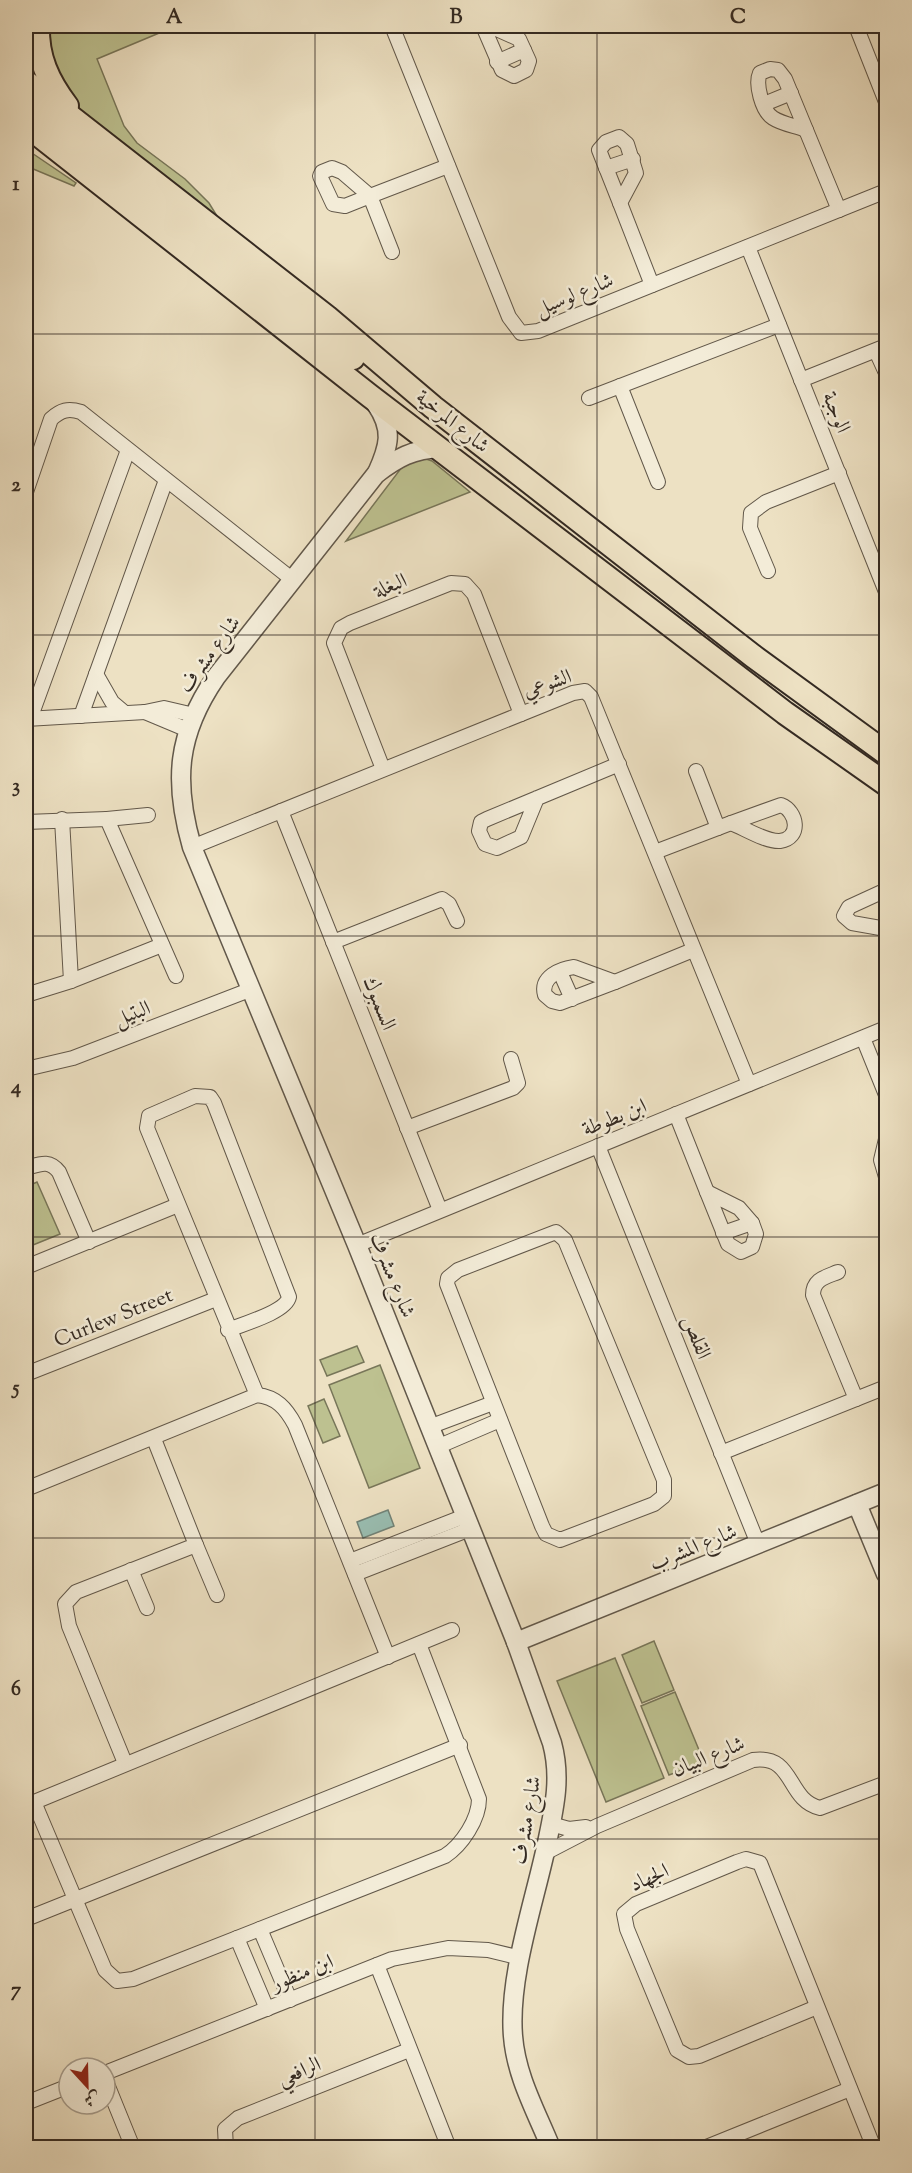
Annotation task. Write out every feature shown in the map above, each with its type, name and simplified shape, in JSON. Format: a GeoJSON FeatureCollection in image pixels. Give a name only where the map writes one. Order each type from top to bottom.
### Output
{"type":"FeatureCollection","features":[{"type":"Feature","properties":{"kind":"highway"},"geometry":{"type":"LineString","coordinates":[[38,26],[39,51],[49,80],[83,126]]}},
{"type":"Feature","properties":{"kind":"highway","name":"شارع المرخية"},"geometry":{"type":"LineString","coordinates":[[26,82],[327,317],[433,407],[753,656],[886,753]]}},
{"type":"Feature","properties":{"kind":"highway"},"geometry":{"type":"LineString","coordinates":[[26,104],[353,358],[395,387],[433,407]]}},
{"type":"Feature","properties":{"kind":"highway","name":"شارع المرخية"},"geometry":{"type":"LineString","coordinates":[[26,125],[370,396],[785,713],[886,784]]}},
{"type":"Feature","properties":{"kind":"highway"},"geometry":{"type":"LineString","coordinates":[[26,140],[52,146]]}},
{"type":"Feature","properties":{"kind":"street","name":"شارع لوسيل"},"geometry":{"type":"LineString","coordinates":[[392,26],[512,324],[521,333],[532,334],[886,191]]}},
{"type":"Feature","properties":{"kind":"street"},"geometry":{"type":"LineString","coordinates":[[483,26],[497,62],[506,74],[518,74],[526,70],[529,64],[516,36],[490,26]]}},
{"type":"Feature","properties":{"kind":"street"},"geometry":{"type":"LineString","coordinates":[[856,26],[886,102]]}},
{"type":"Feature","properties":{"kind":"street"},"geometry":{"type":"LineString","coordinates":[[497,62],[524,50]]}},
{"type":"Feature","properties":{"kind":"street"},"geometry":{"type":"LineString","coordinates":[[806,130],[773,118],[764,104],[757,83],[760,73],[774,69],[781,73],[791,93],[839,210]]}},
{"type":"Feature","properties":{"kind":"street"},"geometry":{"type":"LineString","coordinates":[[764,104],[791,93]]}},
{"type":"Feature","properties":{"kind":"street"},"geometry":{"type":"LineString","coordinates":[[620,203],[636,173],[633,159],[624,140],[612,139],[599,150],[652,285]]}},
{"type":"Feature","properties":{"kind":"street"},"geometry":{"type":"LineString","coordinates":[[606,168],[633,159]]}},
{"type":"Feature","properties":{"kind":"street"},"geometry":{"type":"LineString","coordinates":[[392,252],[370,196],[448,166]]}},
{"type":"Feature","properties":{"kind":"street","name":"الوجبة"},"geometry":{"type":"LineString","coordinates":[[748,247],[839,473],[882,568],[886,592]]}},
{"type":"Feature","properties":{"kind":"street"},"geometry":{"type":"LineString","coordinates":[[589,398],[779,325]]}},
{"type":"Feature","properties":{"kind":"street"},"geometry":{"type":"LineString","coordinates":[[801,380],[881,349],[886,373]]}},
{"type":"Feature","properties":{"kind":"street"},"geometry":{"type":"LineString","coordinates":[[620,386],[658,482]]}},
{"type":"Feature","properties":{"kind":"street","name":"شارع مشرف"},"geometry":{"type":"LineString","coordinates":[[370,396],[389,427],[390,441],[376,474],[216,677],[191,723],[182,752],[181,794],[192,846],[357,1245],[516,1642],[557,1760],[557,1791],[521,1958],[513,2008],[515,2050],[523,2083],[551,2148]]}},
{"type":"Feature","properties":{"kind":"street"},"geometry":{"type":"LineString","coordinates":[[26,492],[51,419],[59,412],[70,409],[81,412],[293,580]]}},
{"type":"Feature","properties":{"kind":"street","name":"شارع مشرف"},"geometry":{"type":"LineString","coordinates":[[376,474],[405,454],[422,449],[440,448]]}},
{"type":"Feature","properties":{"kind":"street"},"geometry":{"type":"LineString","coordinates":[[128,450],[28,719],[145,712],[191,723]]}},
{"type":"Feature","properties":{"kind":"street"},"geometry":{"type":"LineString","coordinates":[[768,571],[750,528],[751,513],[766,502],[839,473]]}},
{"type":"Feature","properties":{"kind":"street"},"geometry":{"type":"LineString","coordinates":[[81,716],[166,480]]}},
{"type":"Feature","properties":{"kind":"street","name":"البغلة"},"geometry":{"type":"LineString","coordinates":[[383,769],[334,643],[341,628],[360,619],[452,583],[465,584],[474,594],[521,714]]}},
{"type":"Feature","properties":{"kind":"street"},"geometry":{"type":"LineString","coordinates":[[96,674],[112,702],[125,713]]}},
{"type":"Feature","properties":{"kind":"street","name":"الشوعي"},"geometry":{"type":"LineString","coordinates":[[192,846],[521,714],[585,691],[591,697],[619,764],[749,1084]]}},
{"type":"Feature","properties":{"kind":"street"},"geometry":{"type":"LineString","coordinates":[[537,798],[619,764]]}},
{"type":"Feature","properties":{"kind":"street"},"geometry":{"type":"LineString","coordinates":[[655,852],[725,826],[696,771]]}},
{"type":"Feature","properties":{"kind":"street","name":"السمبوك"},"geometry":{"type":"LineString","coordinates":[[281,811],[440,1210]]}},
{"type":"Feature","properties":{"kind":"street"},"geometry":{"type":"LineString","coordinates":[[26,822],[148,815]]}},
{"type":"Feature","properties":{"kind":"street"},"geometry":{"type":"LineString","coordinates":[[62,819],[71,981]]}},
{"type":"Feature","properties":{"kind":"street"},"geometry":{"type":"LineString","coordinates":[[107,819],[176,976]]}},
{"type":"Feature","properties":{"kind":"street"},"geometry":{"type":"LineString","coordinates":[[886,890],[849,907],[844,916],[852,923],[886,929]]}},
{"type":"Feature","properties":{"kind":"street"},"geometry":{"type":"LineString","coordinates":[[333,942],[442,899],[449,904],[457,921]]}},
{"type":"Feature","properties":{"kind":"street"},"geometry":{"type":"LineString","coordinates":[[26,995],[71,981],[162,945]]}},
{"type":"Feature","properties":{"kind":"street"},"geometry":{"type":"LineString","coordinates":[[615,982],[574,967],[550,976],[545,983],[545,995],[552,1001],[560,1003],[615,982],[693,950]]}},
{"type":"Feature","properties":{"kind":"street"},"geometry":{"type":"LineString","coordinates":[[560,972],[572,999]]}},
{"type":"Feature","properties":{"kind":"street","name":"البتيل"},"geometry":{"type":"LineString","coordinates":[[26,1069],[73,1058],[252,990]]}},
{"type":"Feature","properties":{"kind":"street","name":"ابن بطوطة"},"geometry":{"type":"LineString","coordinates":[[357,1245],[886,1028]]}},
{"type":"Feature","properties":{"kind":"street"},"geometry":{"type":"LineString","coordinates":[[863,1038],[886,1095]]}},
{"type":"Feature","properties":{"kind":"street"},"geometry":{"type":"LineString","coordinates":[[407,1128],[513,1088],[518,1083],[518,1076],[511,1059]]}},
{"type":"Feature","properties":{"kind":"street"},"geometry":{"type":"LineString","coordinates":[[228,1330],[280,1309],[288,1302],[289,1297],[214,1103],[204,1095],[195,1096],[157,1111],[147,1121],[147,1128],[228,1330],[257,1395]]}},
{"type":"Feature","properties":{"kind":"street"},"geometry":{"type":"LineString","coordinates":[[676,1114],[723,1233],[733,1250],[747,1251],[756,1241],[752,1223],[739,1208],[707,1192]]}},
{"type":"Feature","properties":{"kind":"street"},"geometry":{"type":"LineString","coordinates":[[886,1139],[881,1160],[886,1177]]}},
{"type":"Feature","properties":{"kind":"street","name":"القلص"},"geometry":{"type":"LineString","coordinates":[[598,1146],[758,1544]]}},
{"type":"Feature","properties":{"kind":"street"},"geometry":{"type":"LineString","coordinates":[[26,1168],[45,1162],[60,1172],[89,1242]]}},
{"type":"Feature","properties":{"kind":"street"},"geometry":{"type":"LineString","coordinates":[[26,1267],[178,1205]]}},
{"type":"Feature","properties":{"kind":"street"},"geometry":{"type":"LineString","coordinates":[[723,1233],[752,1223]]}},
{"type":"Feature","properties":{"kind":"street"},"geometry":{"type":"LineString","coordinates":[[548,1233],[560,1233],[566,1240],[664,1480],[664,1496],[654,1504],[571,1537],[553,1538],[542,1526],[500,1420],[447,1290],[448,1278],[458,1270],[548,1233]]}},
{"type":"Feature","properties":{"kind":"street"},"geometry":{"type":"LineString","coordinates":[[838,1272],[819,1280],[813,1286],[813,1295],[856,1399]]}},
{"type":"Feature","properties":{"kind":"street","name":"Curlew Street"},"geometry":{"type":"LineString","coordinates":[[26,1374],[216,1299]]}},
{"type":"Feature","properties":{"kind":"street"},"geometry":{"type":"LineString","coordinates":[[721,1453],[886,1387]]}},
{"type":"Feature","properties":{"kind":"street"},"geometry":{"type":"LineString","coordinates":[[26,1490],[257,1395],[267,1396],[287,1412],[388,1657]]}},
{"type":"Feature","properties":{"kind":"street"},"geometry":{"type":"LineString","coordinates":[[429,1427],[493,1403]]}},
{"type":"Feature","properties":{"kind":"street"},"geometry":{"type":"LineString","coordinates":[[437,1447],[500,1420]]}},
{"type":"Feature","properties":{"kind":"street"},"geometry":{"type":"LineString","coordinates":[[154,1439],[217,1595]]}},
{"type":"Feature","properties":{"kind":"street","name":"شارع المشرب"},"geometry":{"type":"LineString","coordinates":[[516,1642],[886,1492]]}},
{"type":"Feature","properties":{"kind":"street"},"geometry":{"type":"LineString","coordinates":[[857,1504],[886,1574]]}},
{"type":"Feature","properties":{"kind":"street"},"geometry":{"type":"LineString","coordinates":[[352,1568],[467,1523]]}},
{"type":"Feature","properties":{"kind":"street"},"geometry":{"type":"LineString","coordinates":[[125,1763],[69,1626],[65,1604],[76,1592],[196,1545]]}},
{"type":"Feature","properties":{"kind":"street"},"geometry":{"type":"LineString","coordinates":[[131,1570],[147,1608]]}},
{"type":"Feature","properties":{"kind":"street"},"geometry":{"type":"LineString","coordinates":[[419,1644],[479,1799],[479,1808],[454,1851],[133,1979],[117,1981],[105,1970],[75,1898],[30,1804],[452,1630]]}},
{"type":"Feature","properties":{"kind":"street"},"geometry":{"type":"LineString","coordinates":[[26,1919],[460,1745]]}},
{"type":"Feature","properties":{"kind":"street","name":"شارع البيان"},"geometry":{"type":"LineString","coordinates":[[545,1853],[597,1826],[753,1760],[764,1758],[779,1764],[804,1801],[820,1808],[886,1783]]}},
{"type":"Feature","properties":{"kind":"street","name":"شارع البيان"},"geometry":{"type":"LineString","coordinates":[[551,1824],[569,1829],[597,1826]]}},
{"type":"Feature","properties":{"kind":"street","name":"الجهاد"},"geometry":{"type":"LineString","coordinates":[[817,2007],[699,2056],[683,2055],[677,2050],[627,1929],[624,1914],[646,1900],[737,1862],[754,1860],[765,1871],[874,2148]]}},
{"type":"Feature","properties":{"kind":"street"},"geometry":{"type":"LineString","coordinates":[[261,1929],[290,2000]]}},
{"type":"Feature","properties":{"kind":"street"},"geometry":{"type":"LineString","coordinates":[[237,1938],[267,2009]]}},
{"type":"Feature","properties":{"kind":"street","name":"ابن منظور"},"geometry":{"type":"LineString","coordinates":[[117,2068],[377,1965],[428,1950],[448,1948],[488,1950],[521,1958]]}},
{"type":"Feature","properties":{"kind":"street"},"geometry":{"type":"LineString","coordinates":[[377,1965],[449,2148]]}},
{"type":"Feature","properties":{"kind":"street","name":"الرافعي"},"geometry":{"type":"LineString","coordinates":[[226,2148],[225,2129],[238,2118],[409,2050]]}},
{"type":"Feature","properties":{"kind":"street"},"geometry":{"type":"LineString","coordinates":[[704,2148],[850,2089]]}},
{"type":"Feature","properties":{"kind":"street"},"geometry":{"type":"LineString","coordinates":[[27,2101],[57,2090]]}},
{"type":"Feature","properties":{"kind":"street"},"geometry":{"type":"LineString","coordinates":[[117,2109],[133,2148]]}},
{"type":"Feature","properties":{"kind":"green space"},"geometry":{"type":"Polygon","coordinates":[[[43,26],[176,26],[97,59],[124,126],[137,143],[185,179],[209,203],[220,221],[181,193],[66,99],[43,26]]]}},
{"type":"Feature","properties":{"kind":"green space"},"geometry":{"type":"Polygon","coordinates":[[[26,149],[76,183],[74,186],[26,166],[26,149]]]}},
{"type":"Feature","properties":{"kind":"green space"},"geometry":{"type":"Polygon","coordinates":[[[420,457],[432,461],[470,492],[346,541],[405,463],[420,457]]]}},
{"type":"Feature","properties":{"kind":"green space"},"geometry":{"type":"Polygon","coordinates":[[[37,1182],[60,1234],[33,1245],[26,1227],[26,1187],[37,1182]]]}},
{"type":"Feature","properties":{"kind":"green space"},"geometry":{"type":"Polygon","coordinates":[[[357,1346],[364,1362],[327,1376],[320,1360],[357,1346]]]}},
{"type":"Feature","properties":{"kind":"green space"},"geometry":{"type":"Polygon","coordinates":[[[380,1365],[420,1468],[369,1488],[329,1385],[380,1365]]]}},
{"type":"Feature","properties":{"kind":"green space"},"geometry":{"type":"Polygon","coordinates":[[[324,1399],[340,1436],[323,1443],[308,1406],[324,1399]]]}},
{"type":"Feature","properties":{"kind":"green space"},"geometry":{"type":"Polygon","coordinates":[[[654,1641],[674,1690],[642,1703],[622,1655],[654,1641]]]}},
{"type":"Feature","properties":{"kind":"green space"},"geometry":{"type":"Polygon","coordinates":[[[615,1658],[664,1778],[606,1802],[557,1681],[615,1658]]]}},
{"type":"Feature","properties":{"kind":"green space"},"geometry":{"type":"Polygon","coordinates":[[[675,1692],[704,1762],[669,1775],[641,1706],[675,1692]]]}},
{"type":"Feature","properties":{"kind":"water"},"geometry":{"type":"Polygon","coordinates":[[[388,1510],[394,1526],[363,1538],[357,1522],[388,1510]]]}}]}
